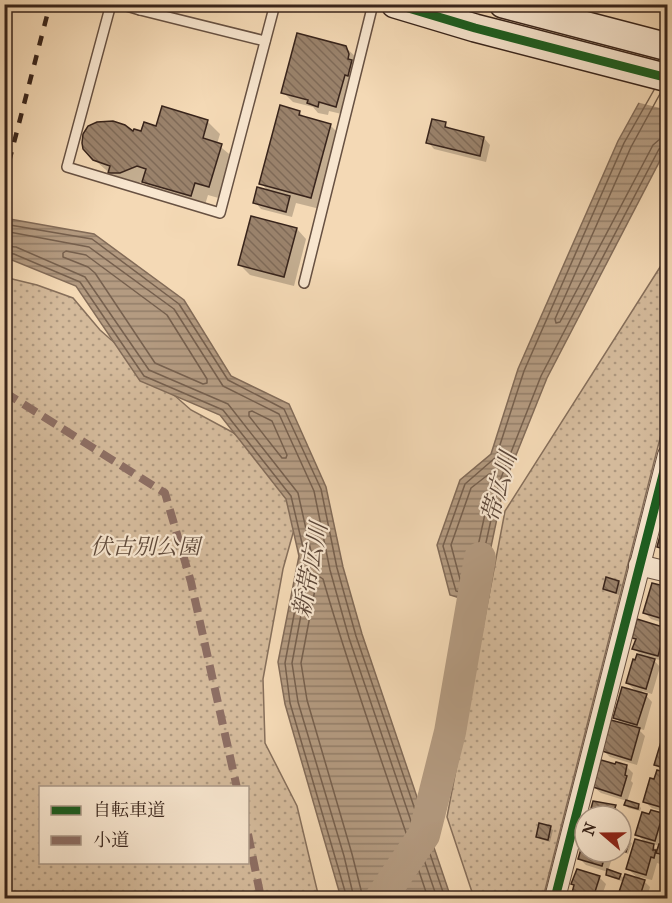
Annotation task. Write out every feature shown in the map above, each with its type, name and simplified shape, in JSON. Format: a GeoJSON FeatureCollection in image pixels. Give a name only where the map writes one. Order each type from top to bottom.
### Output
{"type":"FeatureCollection","features":[{"type":"Feature","properties":{"kind":"street"},"geometry":{"type":"LineString","coordinates":[[395,4],[478,16],[620,65],[668,78]]}},
{"type":"Feature","properties":{"kind":"street"},"geometry":{"type":"LineString","coordinates":[[503,4],[668,46]]}},
{"type":"Feature","properties":{"kind":"street"},"geometry":{"type":"LineString","coordinates":[[555,898],[668,455]]}},
{"type":"Feature","properties":{"kind":"street"},"geometry":{"type":"LineString","coordinates":[[639,565],[668,572]]}},
{"type":"Feature","properties":{"kind":"lane"},"geometry":{"type":"LineString","coordinates":[[111,4],[67,167],[220,213],[275,4]]}},
{"type":"Feature","properties":{"kind":"lane"},"geometry":{"type":"LineString","coordinates":[[120,4],[141,7],[265,41]]}},
{"type":"Feature","properties":{"kind":"lane"},"geometry":{"type":"LineString","coordinates":[[304,283],[373,4]]}},
{"type":"Feature","properties":{"kind":"green space"},"geometry":{"type":"Polygon","coordinates":[[[662,264],[667,266],[667,411],[543,898],[474,898],[447,817],[505,511],[662,264]]]}},
{"type":"Feature","properties":{"kind":"green space","name":"伏古別公園"},"geometry":{"type":"Polygon","coordinates":[[[4,277],[37,285],[73,298],[100,330],[191,410],[232,432],[282,468],[295,526],[283,569],[263,679],[265,743],[297,806],[319,898],[5,898],[4,277]]]}},
{"type":"Feature","properties":{"kind":"water"},"geometry":{"type":"Polygon","coordinates":[[[667,52],[667,147],[547,378],[504,485],[479,604],[450,595],[437,545],[460,480],[491,454],[518,369],[618,141],[667,52]]]}},
{"type":"Feature","properties":{"kind":"water","name":"新帯広川"},"geometry":{"type":"Polygon","coordinates":[[[4,218],[94,234],[184,300],[231,376],[289,404],[326,487],[343,567],[362,634],[451,898],[341,898],[285,704],[278,662],[299,556],[286,499],[220,415],[140,381],[76,286],[5,259],[4,218]]]}},
{"type":"Feature","properties":{"kind":"pier"},"geometry":{"type":"Polygon","coordinates":[[[668,49],[668,110],[636,102],[665,51],[668,49]]]}},
{"type":"Feature","properties":{"kind":"building"},"geometry":{"type":"Polygon","coordinates":[[[297,33],[346,46],[348,59],[352,60],[336,107],[319,102],[318,107],[307,103],[308,100],[281,93],[297,33]]]}},
{"type":"Feature","properties":{"kind":"building"},"geometry":{"type":"Polygon","coordinates":[[[280,105],[300,111],[299,115],[331,124],[311,198],[259,184],[280,105]]]}},
{"type":"Feature","properties":{"kind":"building"},"geometry":{"type":"Polygon","coordinates":[[[162,106],[208,120],[203,138],[222,144],[209,187],[195,183],[191,196],[142,182],[146,169],[137,166],[120,173],[108,173],[110,166],[93,160],[83,149],[83,134],[88,126],[97,122],[113,121],[133,131],[134,129],[141,131],[144,122],[156,126],[162,106]]]}},
{"type":"Feature","properties":{"kind":"building"},"geometry":{"type":"Polygon","coordinates":[[[432,119],[446,122],[445,127],[484,137],[480,156],[426,143],[432,119]]]}},
{"type":"Feature","properties":{"kind":"building"},"geometry":{"type":"Polygon","coordinates":[[[257,187],[290,196],[286,212],[253,203],[257,187]]]}},
{"type":"Feature","properties":{"kind":"building"},"geometry":{"type":"Polygon","coordinates":[[[251,216],[297,228],[284,277],[238,265],[251,216]]]}},
{"type":"Feature","properties":{"kind":"building"},"geometry":{"type":"Polygon","coordinates":[[[668,525],[668,550],[657,547],[661,532],[665,533],[668,525]]]}},
{"type":"Feature","properties":{"kind":"building"},"geometry":{"type":"Polygon","coordinates":[[[606,577],[619,581],[616,593],[603,589],[606,577]]]}},
{"type":"Feature","properties":{"kind":"building"},"geometry":{"type":"Polygon","coordinates":[[[652,583],[668,587],[668,605],[664,604],[660,618],[643,613],[652,583]]]}},
{"type":"Feature","properties":{"kind":"building"},"geometry":{"type":"Polygon","coordinates":[[[637,619],[666,628],[658,656],[632,649],[636,639],[632,638],[637,619]]]}},
{"type":"Feature","properties":{"kind":"building"},"geometry":{"type":"Polygon","coordinates":[[[637,654],[655,659],[646,689],[626,683],[633,659],[635,660],[637,654]]]}},
{"type":"Feature","properties":{"kind":"building"},"geometry":{"type":"Polygon","coordinates":[[[622,687],[647,694],[637,725],[613,718],[622,687]]]}},
{"type":"Feature","properties":{"kind":"building"},"geometry":{"type":"Polygon","coordinates":[[[611,720],[640,728],[631,760],[602,751],[611,720]]]}},
{"type":"Feature","properties":{"kind":"building"},"geometry":{"type":"Polygon","coordinates":[[[663,735],[668,737],[668,769],[654,765],[663,735]]]}},
{"type":"Feature","properties":{"kind":"building"},"geometry":{"type":"Polygon","coordinates":[[[601,760],[627,765],[625,775],[627,776],[621,796],[593,787],[601,760]]]}},
{"type":"Feature","properties":{"kind":"building"},"geometry":{"type":"Polygon","coordinates":[[[657,770],[668,773],[668,795],[664,808],[643,802],[650,778],[654,779],[657,770]]]}},
{"type":"Feature","properties":{"kind":"building"},"geometry":{"type":"Polygon","coordinates":[[[626,800],[639,804],[638,809],[633,808],[633,804],[624,804],[626,800]]]}},
{"type":"Feature","properties":{"kind":"building"},"geometry":{"type":"Polygon","coordinates":[[[593,801],[610,804],[592,804],[593,801]]]}},
{"type":"Feature","properties":{"kind":"building"},"geometry":{"type":"Polygon","coordinates":[[[651,810],[666,814],[655,841],[635,835],[642,812],[649,814],[651,810]]]}},
{"type":"Feature","properties":{"kind":"building"},"geometry":{"type":"Polygon","coordinates":[[[539,823],[551,826],[548,840],[536,837],[539,823]]]}},
{"type":"Feature","properties":{"kind":"building"},"geometry":{"type":"Polygon","coordinates":[[[635,839],[654,844],[653,850],[656,850],[654,858],[651,857],[646,875],[626,869],[628,864],[633,864],[635,839]]]}},
{"type":"Feature","properties":{"kind":"building"},"geometry":{"type":"Polygon","coordinates":[[[659,844],[668,846],[668,856],[656,853],[659,844]]]}},
{"type":"Feature","properties":{"kind":"building"},"geometry":{"type":"Polygon","coordinates":[[[577,869],[600,876],[593,898],[572,893],[574,885],[571,884],[577,869]]]}},
{"type":"Feature","properties":{"kind":"building"},"geometry":{"type":"Polygon","coordinates":[[[607,869],[621,874],[619,879],[606,875],[607,869]]]}},
{"type":"Feature","properties":{"kind":"building"},"geometry":{"type":"Polygon","coordinates":[[[625,874],[645,880],[640,896],[646,898],[617,898],[625,874]]]}},
{"type":"Feature","properties":{"kind":"waterway","name":"帯広川"},"geometry":{"type":"LineString","coordinates":[[381,898],[424,835],[450,732],[480,558]]}},
{"type":"Feature","properties":{"kind":"railway"},"geometry":{"type":"LineString","coordinates":[[4,181],[50,4]]}},
{"type":"Feature","properties":{"kind":"marked path"},"geometry":{"type":"LineString","coordinates":[[4,392],[165,493],[191,582],[237,786]]}},
{"type":"Feature","properties":{"kind":"marked path"},"geometry":{"type":"LineString","coordinates":[[249,839],[261,898]]}},
{"type":"Feature","properties":{"kind":"cycle path"},"geometry":{"type":"LineString","coordinates":[[395,4],[475,28],[668,78]]}},
{"type":"Feature","properties":{"kind":"cycle path"},"geometry":{"type":"LineString","coordinates":[[555,898],[668,455]]}}]}
